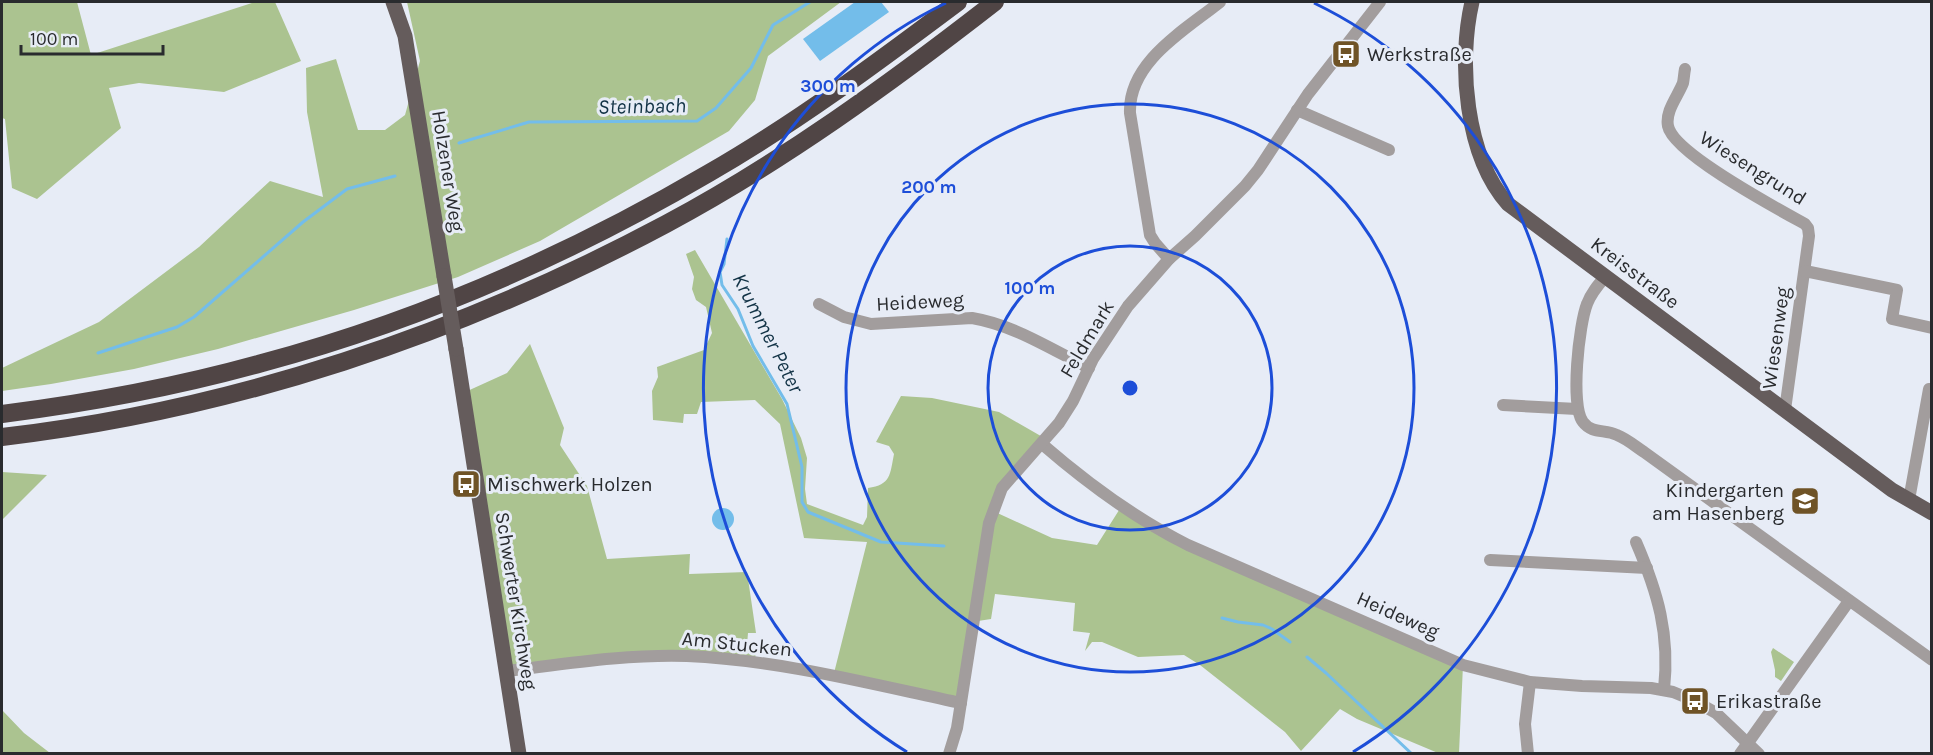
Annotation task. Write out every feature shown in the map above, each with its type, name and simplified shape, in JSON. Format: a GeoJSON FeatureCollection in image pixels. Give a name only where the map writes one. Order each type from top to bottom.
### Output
{"type":"FeatureCollection","features":[{"type":"Feature","properties":{"kind":"highway"},"geometry":{"type":"LineString","coordinates":[[2,414],[138,393],[262,363],[339,340],[507,276],[599,233],[711,172],[822,101],[958,2]]}},
{"type":"Feature","properties":{"kind":"highway"},"geometry":{"type":"LineString","coordinates":[[2,437],[144,414],[270,384],[427,333],[524,293],[668,223],[771,162],[844,113],[995,2]]}},
{"type":"Feature","properties":{"kind":"main road","name":"Holzener Weg"},"geometry":{"type":"LineString","coordinates":[[393,2],[405,36],[456,349]]}},
{"type":"Feature","properties":{"kind":"main road","name":"Kreisstraße"},"geometry":{"type":"LineString","coordinates":[[1472,2],[1466,34],[1468,100],[1482,161],[1498,194],[1516,211],[1785,410],[1909,500],[1932,513]]}},
{"type":"Feature","properties":{"kind":"main road","name":"Schwerter Kirchweg"},"geometry":{"type":"LineString","coordinates":[[456,349],[519,753]]}},
{"type":"Feature","properties":{"kind":"street"},"geometry":{"type":"LineString","coordinates":[[1169,259],[1150,235],[1130,113],[1131,94],[1136,79],[1148,62],[1220,2]]}},
{"type":"Feature","properties":{"kind":"street","name":"Feldmark"},"geometry":{"type":"LineString","coordinates":[[948,753],[955,738],[990,517],[1002,488],[1059,423],[1103,343],[1128,306],[1169,259],[1245,186],[1297,110],[1380,2]]}},
{"type":"Feature","properties":{"kind":"street","name":"Wiesengrund"},"geometry":{"type":"LineString","coordinates":[[1684,69],[1683,81],[1667,120],[1671,135],[1716,171],[1805,224],[1809,236],[1805,271]]}},
{"type":"Feature","properties":{"kind":"street"},"geometry":{"type":"LineString","coordinates":[[1297,110],[1389,150]]}},
{"type":"Feature","properties":{"kind":"street"},"geometry":{"type":"LineString","coordinates":[[1805,271],[1897,290],[1892,319],[1932,328]]}},
{"type":"Feature","properties":{"kind":"street","name":"Wiesenweg"},"geometry":{"type":"LineString","coordinates":[[1785,410],[1805,271]]}},
{"type":"Feature","properties":{"kind":"street"},"geometry":{"type":"LineString","coordinates":[[1605,277],[1593,291],[1581,327],[1578,348],[1577,409],[1582,421],[1588,428],[1614,434],[1624,439],[1932,660]]}},
{"type":"Feature","properties":{"kind":"street","name":"Heideweg"},"geometry":{"type":"LineString","coordinates":[[819,304],[844,317],[871,324],[972,318],[986,321],[1015,331],[1089,368]]}},
{"type":"Feature","properties":{"kind":"street"},"geometry":{"type":"LineString","coordinates":[[1909,500],[1929,389]]}},
{"type":"Feature","properties":{"kind":"street"},"geometry":{"type":"LineString","coordinates":[[1503,405],[1577,409]]}},
{"type":"Feature","properties":{"kind":"street","name":"Heideweg"},"geometry":{"type":"LineString","coordinates":[[1042,444],[1069,468],[1155,529],[1463,665],[1530,682],[1664,690],[1688,698],[1713,711],[1759,753]]}},
{"type":"Feature","properties":{"kind":"street"},"geometry":{"type":"LineString","coordinates":[[1636,542],[1656,593],[1662,618],[1666,669],[1664,690]]}},
{"type":"Feature","properties":{"kind":"street"},"geometry":{"type":"LineString","coordinates":[[1490,560],[1647,568]]}},
{"type":"Feature","properties":{"kind":"street"},"geometry":{"type":"LineString","coordinates":[[1740,753],[1849,601]]}},
{"type":"Feature","properties":{"kind":"street","name":"Am Stucken"},"geometry":{"type":"LineString","coordinates":[[506,671],[641,657],[717,658],[787,667],[961,703]]}},
{"type":"Feature","properties":{"kind":"street"},"geometry":{"type":"LineString","coordinates":[[1528,753],[1525,724],[1530,682]]}},
{"type":"Feature","properties":{"kind":"green space"},"geometry":{"type":"Polygon","coordinates":[[[2,2],[77,2],[91,55],[255,2],[275,2],[301,61],[224,92],[139,83],[109,88],[121,128],[37,199],[12,188],[5,119],[2,118],[2,2]]]}},
{"type":"Feature","properties":{"kind":"green space"},"geometry":{"type":"Polygon","coordinates":[[[407,2],[841,2],[768,56],[755,100],[729,131],[540,241],[458,277],[218,349],[134,369],[2,391],[2,368],[99,322],[199,247],[270,181],[323,197],[307,112],[306,68],[336,59],[358,130],[385,130],[405,115],[420,61],[407,2]]]}},
{"type":"Feature","properties":{"kind":"green space"},"geometry":{"type":"Polygon","coordinates":[[[695,250],[782,399],[801,438],[807,458],[805,489],[807,504],[863,525],[867,517],[868,488],[881,484],[890,473],[894,454],[889,446],[876,442],[901,396],[932,398],[999,412],[1046,439],[1023,463],[993,511],[1052,538],[1097,545],[1121,507],[1155,529],[1463,665],[1459,753],[1438,753],[1357,719],[1340,709],[1301,751],[1285,732],[1184,655],[1138,657],[1102,642],[1092,642],[1085,651],[1090,633],[1073,631],[1075,603],[995,594],[991,619],[978,621],[961,703],[833,677],[867,542],[804,538],[780,424],[755,400],[701,402],[697,414],[684,414],[683,423],[653,420],[652,391],[658,377],[657,367],[704,350],[712,333],[706,307],[696,300],[692,289],[694,277],[686,254],[695,250]]]}},
{"type":"Feature","properties":{"kind":"green space"},"geometry":{"type":"Polygon","coordinates":[[[530,344],[564,428],[560,445],[587,486],[607,559],[690,554],[689,574],[747,572],[756,633],[748,633],[747,645],[756,646],[755,662],[684,656],[506,671],[463,393],[507,373],[530,344]]]}},
{"type":"Feature","properties":{"kind":"green space"},"geometry":{"type":"Polygon","coordinates":[[[2,472],[47,475],[2,520],[2,472]]]}},
{"type":"Feature","properties":{"kind":"green space"},"geometry":{"type":"Polygon","coordinates":[[[1773,648],[1794,662],[1781,681],[1775,677],[1771,652],[1773,648]]]}},
{"type":"Feature","properties":{"kind":"green space"},"geometry":{"type":"Polygon","coordinates":[[[2,710],[24,733],[50,753],[2,753],[2,710]]]}},
{"type":"Feature","properties":{"kind":"water"},"geometry":{"type":"Polygon","coordinates":[[[855,2],[881,2],[889,12],[820,61],[803,39],[855,2]]]}},
{"type":"Feature","properties":{"kind":"water"},"geometry":{"type":"Polygon","coordinates":[[[723,508],[731,511],[734,519],[731,527],[723,530],[715,527],[712,519],[715,511],[723,508]]]}},
{"type":"Feature","properties":{"kind":"waterway","name":"Steinbach"},"geometry":{"type":"LineString","coordinates":[[459,143],[529,122],[697,121],[716,108],[751,68],[773,25],[810,2]]}},
{"type":"Feature","properties":{"kind":"waterway","name":"Steinbach"},"geometry":{"type":"LineString","coordinates":[[98,353],[177,327],[194,317],[303,222],[347,189],[395,176]]}},
{"type":"Feature","properties":{"kind":"waterway","name":"Krummer Peter"},"geometry":{"type":"LineString","coordinates":[[727,239],[724,264],[720,272],[722,285],[738,309],[753,346],[787,404],[802,467],[802,502],[808,512],[881,542],[944,546]]}},
{"type":"Feature","properties":{"kind":"waterway","name":"Krummer Peter"},"geometry":{"type":"LineString","coordinates":[[1222,618],[1263,625],[1290,642]]}},
{"type":"Feature","properties":{"kind":"waterway","name":"Krummer Peter"},"geometry":{"type":"LineString","coordinates":[[1307,657],[1412,754]]}},
{"type":"Feature","properties":{"kind":"place","name":"Werkstraße"},"geometry":{"type":"Point","coordinates":[1346,54]}},
{"type":"Feature","properties":{"kind":"place","name":"Mischwerk Holzen"},"geometry":{"type":"Point","coordinates":[466,484]}},
{"type":"Feature","properties":{"kind":"place","name":"Kindergarten am Hasenberg"},"geometry":{"type":"Point","coordinates":[1805,501]}},
{"type":"Feature","properties":{"kind":"place","name":"Erikastraße"},"geometry":{"type":"Point","coordinates":[1695,701]}}]}
